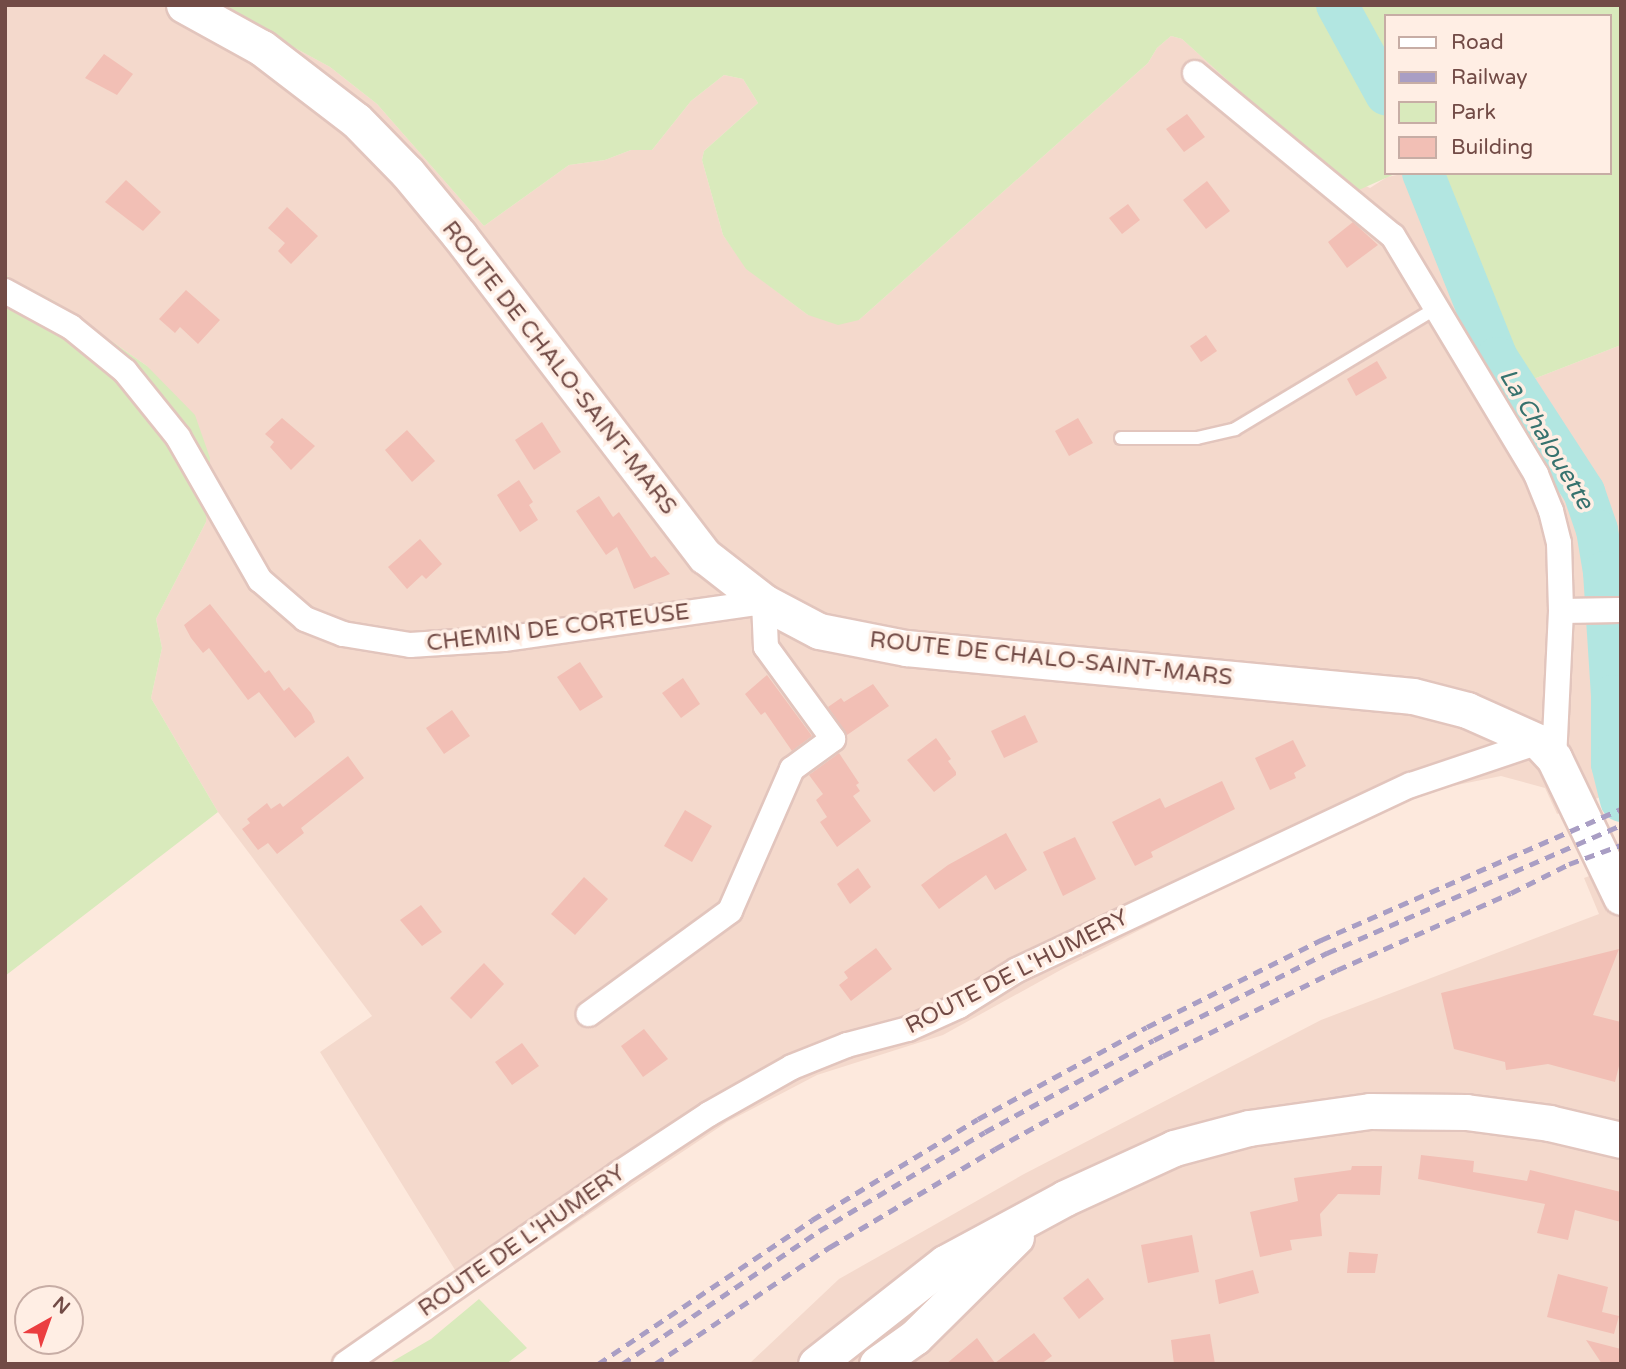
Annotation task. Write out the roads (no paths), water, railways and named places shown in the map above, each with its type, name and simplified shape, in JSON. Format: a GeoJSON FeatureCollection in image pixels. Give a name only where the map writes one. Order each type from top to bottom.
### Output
{"type":"FeatureCollection","features":[{"type":"Feature","properties":{"kind":"main road","name":"ROUTE DE CHALO-SAINT-MARS"},"geometry":{"type":"LineString","coordinates":[[184,5],[262,48],[356,120],[407,172],[460,236],[705,556],[764,602],[819,631],[906,648],[1413,696],[1467,710],[1546,750]]}},
{"type":"Feature","properties":{"kind":"main road"},"geometry":{"type":"LineString","coordinates":[[1546,750],[1621,897]]}},
{"type":"Feature","properties":{"kind":"main road"},"geometry":{"type":"LineString","coordinates":[[816,1364],[956,1275],[1041,1212],[1174,1148],[1249,1128],[1370,1111],[1466,1112],[1549,1123],[1621,1140]]}},
{"type":"Feature","properties":{"kind":"main road"},"geometry":{"type":"LineString","coordinates":[[877,1364],[915,1337],[956,1275]]}},
{"type":"Feature","properties":{"kind":"street"},"geometry":{"type":"LineString","coordinates":[[1195,73],[1393,236],[1536,474],[1551,510],[1559,543],[1561,611],[1546,750]]}},
{"type":"Feature","properties":{"kind":"street","name":"CHEMIN DE CORTEUSE"},"geometry":{"type":"LineString","coordinates":[[5,291],[71,327],[125,370],[178,437],[260,580],[305,619],[343,634],[411,645],[504,639],[764,602]]}},
{"type":"Feature","properties":{"kind":"street"},"geometry":{"type":"LineString","coordinates":[[589,1014],[730,911],[792,769],[833,739],[766,646],[764,602]]}},
{"type":"Feature","properties":{"kind":"street"},"geometry":{"type":"LineString","coordinates":[[1561,611],[1610,611]]}},
{"type":"Feature","properties":{"kind":"street","name":"ROUTE DE L'HUMERY"},"geometry":{"type":"LineString","coordinates":[[345,1364],[618,1174],[709,1114],[792,1067],[847,1045],[908,1029],[959,1006],[1029,964],[1411,785],[1546,750]]}},
{"type":"Feature","properties":{"kind":"lane"},"geometry":{"type":"LineString","coordinates":[[1121,438],[1196,438],[1235,429],[1436,308]]}},
{"type":"Feature","properties":{"kind":"waterway","name":"La Chalouette"},"geometry":{"type":"LineString","coordinates":[[1337,5],[1384,90]]}},
{"type":"Feature","properties":{"kind":"waterway","name":"La Chalouette"},"geometry":{"type":"LineString","coordinates":[[1424,175],[1497,358],[1584,492],[1597,530],[1604,572],[1612,696],[1612,764],[1621,801]]}},
{"type":"Feature","properties":{"kind":"railway"},"geometry":{"type":"LineString","coordinates":[[598,1364],[812,1220],[978,1119],[1147,1027],[1321,940],[1621,809]]}},
{"type":"Feature","properties":{"kind":"railway"},"geometry":{"type":"LineString","coordinates":[[622,1364],[819,1231],[985,1132],[1154,1040],[1327,953],[1621,825]]}},
{"type":"Feature","properties":{"kind":"railway"},"geometry":{"type":"LineString","coordinates":[[655,1364],[830,1247],[995,1149],[1163,1056],[1337,970],[1511,893],[1569,864],[1621,845]]}}]}
